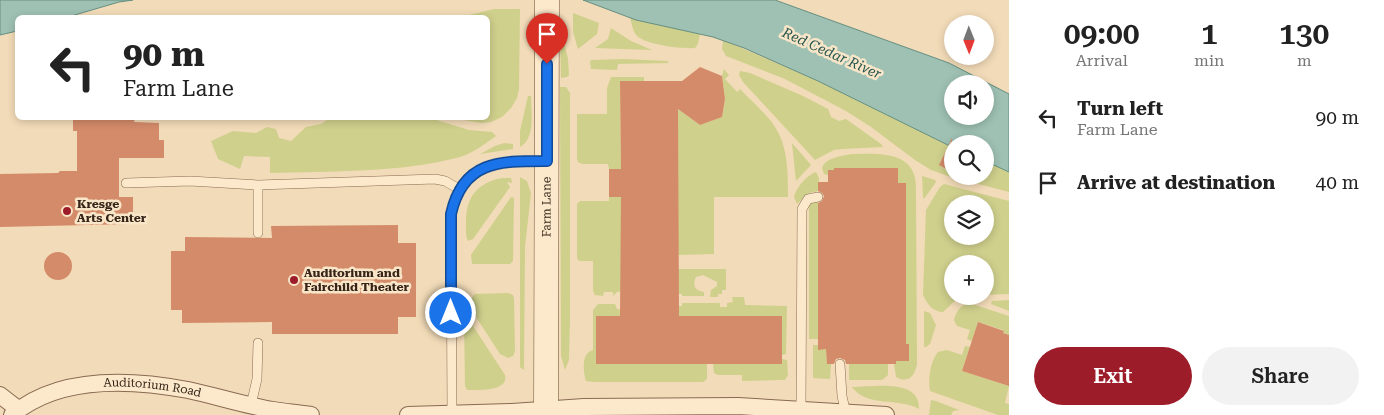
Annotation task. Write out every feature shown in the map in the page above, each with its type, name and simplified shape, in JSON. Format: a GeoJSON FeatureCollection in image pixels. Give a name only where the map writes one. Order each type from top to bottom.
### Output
{"type":"FeatureCollection","features":[{"type":"Feature","properties":{"kind":"street","name":"Farm Lane"},"geometry":{"type":"LineString","coordinates":[[546,4],[546,412]]}},
{"type":"Feature","properties":{"kind":"street","name":"Auditorium Road"},"geometry":{"type":"LineString","coordinates":[[0,395],[15,412],[34,400],[58,390],[80,385],[103,383],[157,386],[311,415]]}},
{"type":"Feature","properties":{"kind":"street"},"geometry":{"type":"LineString","coordinates":[[408,415],[546,412],[584,407],[738,406],[886,415]]}},
{"type":"Feature","properties":{"kind":"lane"},"geometry":{"type":"LineString","coordinates":[[452,414],[451,214],[459,189],[467,179],[489,165],[517,161],[547,161]]}},
{"type":"Feature","properties":{"kind":"lane"},"geometry":{"type":"LineString","coordinates":[[126,183],[190,181],[258,185],[435,179],[445,181],[459,189]]}},
{"type":"Feature","properties":{"kind":"lane"},"geometry":{"type":"LineString","coordinates":[[258,185],[258,234]]}},
{"type":"Feature","properties":{"kind":"lane"},"geometry":{"type":"LineString","coordinates":[[801,410],[802,209],[808,199],[818,197]]}},
{"type":"Feature","properties":{"kind":"lane"},"geometry":{"type":"LineString","coordinates":[[251,405],[257,379],[258,343]]}},
{"type":"Feature","properties":{"kind":"lane"},"geometry":{"type":"LineString","coordinates":[[840,364],[842,396],[846,414]]}},
{"type":"Feature","properties":{"kind":"green space"},"geometry":{"type":"Polygon","coordinates":[[[494,9],[520,9],[519,89],[517,98],[502,117],[491,122],[482,123],[463,120],[490,120],[490,15],[469,15],[494,9]]]}},
{"type":"Feature","properties":{"kind":"green space"},"geometry":{"type":"Polygon","coordinates":[[[573,13],[599,23],[597,34],[578,49],[573,32],[573,13]]]}},
{"type":"Feature","properties":{"kind":"green space"},"geometry":{"type":"Polygon","coordinates":[[[630,18],[700,34],[698,44],[695,48],[689,48],[648,42],[637,36],[630,18]]]}},
{"type":"Feature","properties":{"kind":"green space"},"geometry":{"type":"Polygon","coordinates":[[[611,28],[631,41],[652,50],[595,48],[608,39],[611,28]]]}},
{"type":"Feature","properties":{"kind":"green space"},"geometry":{"type":"Polygon","coordinates":[[[560,34],[562,34],[568,59],[569,75],[561,78],[560,34]]]}},
{"type":"Feature","properties":{"kind":"green space"},"geometry":{"type":"Polygon","coordinates":[[[723,40],[818,81],[944,143],[944,155],[940,162],[944,168],[944,175],[931,170],[915,160],[846,111],[785,79],[726,56],[722,49],[723,40]]]}},
{"type":"Feature","properties":{"kind":"green space"},"geometry":{"type":"Polygon","coordinates":[[[592,60],[667,61],[669,63],[618,64],[617,70],[591,69],[590,61],[592,60]]]}},
{"type":"Feature","properties":{"kind":"green space"},"geometry":{"type":"Polygon","coordinates":[[[724,69],[729,75],[725,79],[737,92],[740,89],[761,110],[779,134],[786,157],[788,197],[714,197],[714,254],[678,255],[678,109],[700,125],[722,117],[725,99],[722,76],[724,69]]]}},
{"type":"Feature","properties":{"kind":"green space"},"geometry":{"type":"Polygon","coordinates":[[[740,71],[750,73],[828,109],[831,117],[839,121],[846,119],[883,147],[834,150],[815,160],[743,82],[739,75],[740,71]]]}},
{"type":"Feature","properties":{"kind":"green space"},"geometry":{"type":"Polygon","coordinates":[[[611,77],[644,77],[644,81],[620,82],[621,169],[609,169],[608,164],[582,164],[577,159],[577,114],[607,114],[607,88],[611,77]]]}},
{"type":"Feature","properties":{"kind":"green space"},"geometry":{"type":"Polygon","coordinates":[[[560,87],[566,87],[570,93],[570,321],[569,360],[565,370],[561,356],[560,87]]]}},
{"type":"Feature","properties":{"kind":"green space"},"geometry":{"type":"Polygon","coordinates":[[[528,96],[531,96],[531,131],[525,143],[520,147],[520,131],[528,96]]]}},
{"type":"Feature","properties":{"kind":"green space"},"geometry":{"type":"Polygon","coordinates":[[[327,120],[436,120],[469,130],[492,132],[496,136],[479,148],[460,157],[414,166],[390,169],[270,173],[270,157],[244,156],[240,169],[218,159],[211,141],[233,131],[256,133],[267,127],[276,129],[279,138],[291,141],[306,127],[321,124],[327,120]]]}},
{"type":"Feature","properties":{"kind":"green space"},"geometry":{"type":"Polygon","coordinates":[[[504,143],[513,144],[513,149],[480,154],[495,146],[504,143]]]}},
{"type":"Feature","properties":{"kind":"green space"},"geometry":{"type":"Polygon","coordinates":[[[792,143],[811,165],[796,181],[792,143]]]}},
{"type":"Feature","properties":{"kind":"green space"},"geometry":{"type":"Polygon","coordinates":[[[852,154],[878,154],[895,157],[909,165],[915,177],[917,364],[913,375],[904,380],[896,377],[894,364],[896,361],[909,361],[909,344],[906,344],[906,183],[898,183],[897,168],[834,168],[828,175],[824,174],[822,168],[827,161],[852,154]]]}},
{"type":"Feature","properties":{"kind":"green space"},"geometry":{"type":"Polygon","coordinates":[[[994,165],[1009,172],[1009,192],[982,185],[994,185],[994,165]]]}},
{"type":"Feature","properties":{"kind":"green space"},"geometry":{"type":"Polygon","coordinates":[[[816,172],[819,178],[818,191],[809,193],[797,204],[794,197],[797,190],[802,182],[816,172]]]}},
{"type":"Feature","properties":{"kind":"green space"},"geometry":{"type":"Polygon","coordinates":[[[922,176],[936,182],[924,199],[923,197],[922,176]]]}},
{"type":"Feature","properties":{"kind":"green space"},"geometry":{"type":"Polygon","coordinates":[[[520,177],[527,181],[531,193],[525,247],[524,370],[520,367],[520,177]]]}},
{"type":"Feature","properties":{"kind":"green space"},"geometry":{"type":"Polygon","coordinates":[[[502,178],[511,178],[512,183],[507,182],[510,187],[473,239],[468,241],[466,236],[467,213],[471,198],[486,183],[502,178]]]}},
{"type":"Feature","properties":{"kind":"green space"},"geometry":{"type":"Polygon","coordinates":[[[944,184],[986,195],[944,195],[944,245],[994,245],[994,197],[1009,201],[1009,294],[994,295],[994,255],[944,255],[944,305],[951,305],[943,312],[939,312],[931,307],[923,295],[926,210],[940,187],[944,184]]]}},
{"type":"Feature","properties":{"kind":"green space"},"geometry":{"type":"Polygon","coordinates":[[[511,197],[514,198],[513,261],[510,264],[472,264],[471,255],[511,197]]]}},
{"type":"Feature","properties":{"kind":"green space"},"geometry":{"type":"Polygon","coordinates":[[[609,197],[621,197],[621,284],[623,291],[617,292],[613,296],[613,292],[604,292],[603,296],[595,295],[593,291],[593,261],[579,261],[577,258],[577,204],[580,201],[609,201],[609,197]]]}},
{"type":"Feature","properties":{"kind":"green space"},"geometry":{"type":"Polygon","coordinates":[[[818,199],[818,339],[809,339],[809,203],[818,199]]]}},
{"type":"Feature","properties":{"kind":"green space"},"geometry":{"type":"Polygon","coordinates":[[[678,269],[726,269],[726,290],[722,290],[722,294],[718,294],[718,297],[710,297],[711,290],[717,286],[717,282],[703,275],[696,277],[694,285],[696,289],[704,292],[704,296],[682,296],[682,294],[678,294],[678,269]]]}},
{"type":"Feature","properties":{"kind":"green space"},"geometry":{"type":"Polygon","coordinates":[[[508,293],[513,295],[514,299],[515,351],[513,356],[508,358],[500,354],[474,314],[471,304],[475,294],[508,293]]]}},
{"type":"Feature","properties":{"kind":"green space"},"geometry":{"type":"Polygon","coordinates":[[[732,297],[744,297],[745,305],[787,306],[786,354],[782,355],[782,316],[675,316],[678,306],[682,306],[682,303],[720,303],[720,307],[727,307],[727,303],[733,302],[732,297]]]}},
{"type":"Feature","properties":{"kind":"green space"},"geometry":{"type":"Polygon","coordinates":[[[1009,300],[1009,311],[994,305],[994,301],[1009,300]]]}},
{"type":"Feature","properties":{"kind":"green space"},"geometry":{"type":"Polygon","coordinates":[[[598,304],[615,304],[617,309],[623,310],[623,316],[596,316],[596,364],[707,364],[707,379],[703,382],[586,381],[584,363],[586,355],[593,350],[593,310],[598,304]]]}},
{"type":"Feature","properties":{"kind":"green space"},"geometry":{"type":"Polygon","coordinates":[[[963,305],[975,305],[1009,316],[1009,335],[1003,333],[1003,330],[978,322],[972,341],[967,339],[970,330],[957,326],[954,320],[963,305]]]}},
{"type":"Feature","properties":{"kind":"green space"},"geometry":{"type":"Polygon","coordinates":[[[924,311],[930,313],[936,325],[930,344],[926,347],[924,347],[924,311]]]}},
{"type":"Feature","properties":{"kind":"green space"},"geometry":{"type":"Polygon","coordinates":[[[464,319],[473,326],[505,375],[505,381],[502,385],[484,390],[467,390],[465,386],[464,319]]]}},
{"type":"Feature","properties":{"kind":"green space"},"geometry":{"type":"Polygon","coordinates":[[[813,345],[818,345],[818,349],[826,349],[827,364],[831,364],[830,379],[813,378],[813,345]]]}},
{"type":"Feature","properties":{"kind":"green space"},"geometry":{"type":"Polygon","coordinates":[[[965,346],[970,347],[962,371],[1009,386],[1005,403],[1009,404],[1009,415],[998,415],[930,391],[930,371],[938,352],[947,350],[962,355],[965,346]]]}},
{"type":"Feature","properties":{"kind":"green space"},"geometry":{"type":"Polygon","coordinates":[[[782,359],[787,360],[788,375],[785,380],[742,381],[742,375],[718,375],[714,373],[713,364],[782,364],[782,359]]]}},
{"type":"Feature","properties":{"kind":"green space"},"geometry":{"type":"Polygon","coordinates":[[[849,364],[888,364],[888,375],[882,380],[849,380],[849,364]]]}},
{"type":"Feature","properties":{"kind":"green space"},"geometry":{"type":"Polygon","coordinates":[[[894,386],[904,388],[912,392],[917,399],[919,409],[902,403],[866,398],[852,387],[894,386]]]}},
{"type":"Feature","properties":{"kind":"green space"},"geometry":{"type":"Polygon","coordinates":[[[931,400],[959,410],[953,411],[951,415],[929,415],[931,400]]]}},
{"type":"Feature","properties":{"kind":"water"},"geometry":{"type":"Polygon","coordinates":[[[0,0],[133,0],[119,2],[75,15],[15,15],[15,31],[0,35],[0,0]]]}},
{"type":"Feature","properties":{"kind":"water","name":"Red Cedar River"},"geometry":{"type":"Polygon","coordinates":[[[583,0],[775,0],[944,61],[944,65],[953,65],[972,75],[944,75],[944,125],[994,125],[994,86],[1009,94],[1009,172],[994,165],[994,135],[944,135],[944,143],[818,81],[744,48],[713,37],[636,20],[583,0]]]}},
{"type":"Feature","properties":{"kind":"building"},"geometry":{"type":"Polygon","coordinates":[[[700,67],[722,76],[725,99],[722,117],[700,125],[678,109],[679,316],[782,316],[782,364],[596,364],[596,316],[620,316],[621,197],[609,197],[609,169],[621,169],[620,81],[682,81],[700,67]]]}},
{"type":"Feature","properties":{"kind":"building","name":"Kresge Arts Center"},"geometry":{"type":"Polygon","coordinates":[[[73,120],[134,120],[134,122],[159,123],[159,140],[164,140],[164,158],[119,158],[119,197],[133,197],[133,224],[0,227],[0,174],[77,171],[77,131],[73,131],[73,120]]]}},
{"type":"Feature","properties":{"kind":"building"},"geometry":{"type":"Polygon","coordinates":[[[944,155],[944,168],[939,165],[944,155]]]}},
{"type":"Feature","properties":{"kind":"building"},"geometry":{"type":"Polygon","coordinates":[[[834,168],[898,168],[898,183],[906,183],[906,344],[909,344],[909,361],[896,361],[896,364],[846,364],[845,360],[840,358],[836,359],[834,364],[827,364],[826,349],[818,350],[818,203],[822,201],[824,196],[818,191],[818,182],[828,182],[828,170],[834,170],[834,168]]]}},
{"type":"Feature","properties":{"kind":"building","name":"Auditorium and Fairchild Theater"},"geometry":{"type":"Polygon","coordinates":[[[398,225],[398,243],[416,243],[416,317],[398,317],[398,334],[272,334],[272,322],[182,323],[182,310],[171,310],[171,251],[185,251],[185,237],[272,238],[271,226],[398,225]]]}},
{"type":"Feature","properties":{"kind":"building"},"geometry":{"type":"Polygon","coordinates":[[[58,252],[68,256],[72,266],[68,276],[58,280],[48,276],[44,266],[48,256],[58,252]]]}},
{"type":"Feature","properties":{"kind":"building"},"geometry":{"type":"Polygon","coordinates":[[[978,322],[1004,331],[1003,333],[1009,335],[1009,386],[962,371],[978,322]]]}},
{"type":"Feature","properties":{"kind":"place","name":"Kresge Arts Center"},"geometry":{"type":"Point","coordinates":[67,211]}},
{"type":"Feature","properties":{"kind":"place","name":"Auditorium and Fairchild Theater"},"geometry":{"type":"Point","coordinates":[294,280]}},
{"type":"Feature","properties":{"kind":"route"},"geometry":{"type":"LineString","coordinates":[[451,313],[451,214],[459,189],[467,179],[489,165],[517,161],[547,161],[547,64]]}}]}
